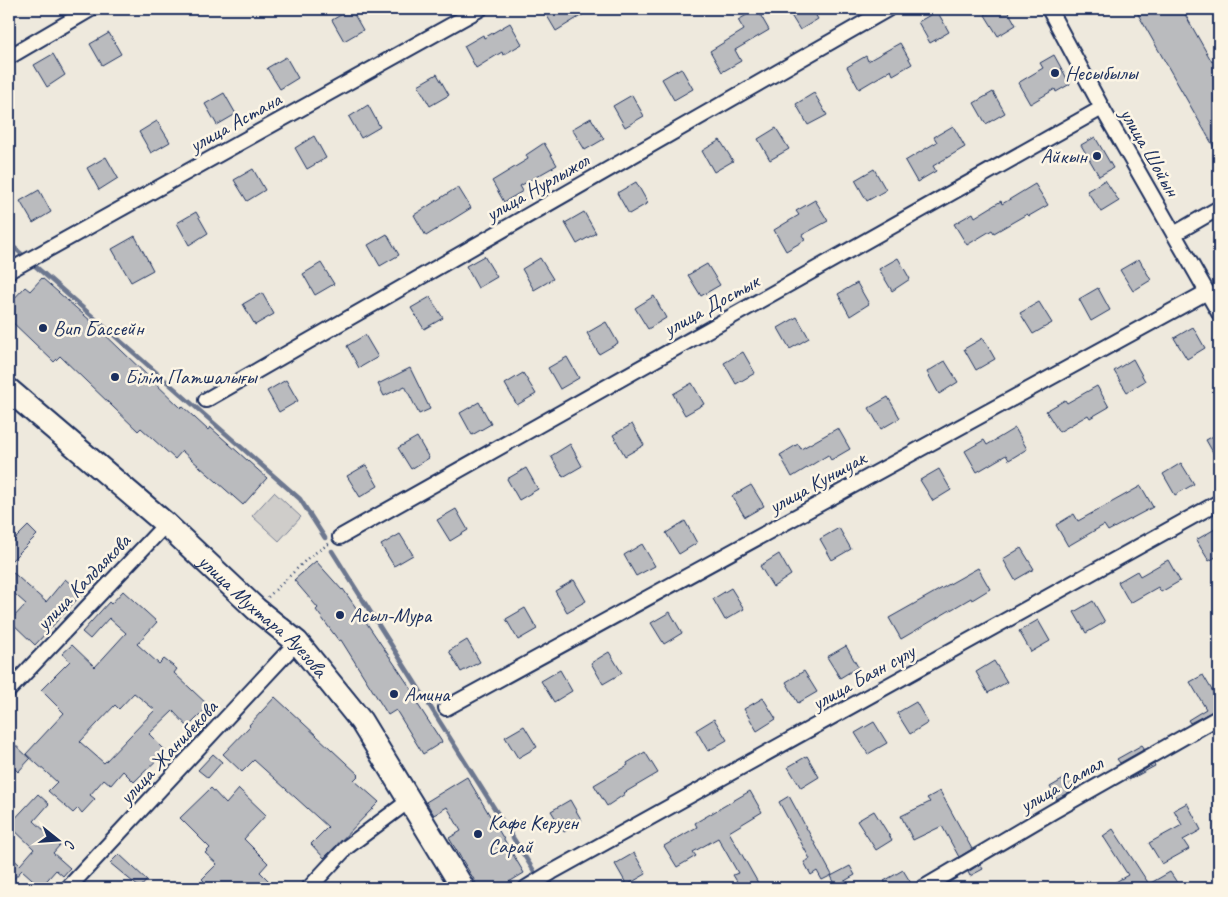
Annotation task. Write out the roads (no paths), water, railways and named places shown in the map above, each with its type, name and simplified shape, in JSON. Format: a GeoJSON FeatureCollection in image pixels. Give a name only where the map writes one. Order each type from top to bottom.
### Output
{"type":"FeatureCollection","features":[{"type":"Feature","properties":{"kind":"main road","name":"улица Мухтара Ауезова"},"geometry":{"type":"LineString","coordinates":[[9,390],[166,524],[256,610],[297,642],[361,721],[463,888]]}},
{"type":"Feature","properties":{"kind":"street"},"geometry":{"type":"LineString","coordinates":[[9,57],[90,9]]}},
{"type":"Feature","properties":{"kind":"street","name":"улица Астана"},"geometry":{"type":"LineString","coordinates":[[9,271],[480,9]]}},
{"type":"Feature","properties":{"kind":"street","name":"улица Нурлыжол"},"geometry":{"type":"LineString","coordinates":[[206,400],[888,9]]}},
{"type":"Feature","properties":{"kind":"street","name":"улица Шойын"},"geometry":{"type":"LineString","coordinates":[[1049,9],[1102,108],[1219,312]]}},
{"type":"Feature","properties":{"kind":"street","name":"улица Достык"},"geometry":{"type":"LineString","coordinates":[[340,537],[1102,108]]}},
{"type":"Feature","properties":{"kind":"street"},"geometry":{"type":"LineString","coordinates":[[1174,234],[1219,208]]}},
{"type":"Feature","properties":{"kind":"street","name":"улица Куншуак"},"geometry":{"type":"LineString","coordinates":[[446,708],[1207,292]]}},
{"type":"Feature","properties":{"kind":"street","name":"улица Баян сулу"},"geometry":{"type":"LineString","coordinates":[[526,888],[1219,502]]}},
{"type":"Feature","properties":{"kind":"street","name":"улица Калдаякова"},"geometry":{"type":"LineString","coordinates":[[9,690],[166,524]]}},
{"type":"Feature","properties":{"kind":"street","name":"улица Жанибекова"},"geometry":{"type":"LineString","coordinates":[[68,888],[297,642]]}},
{"type":"Feature","properties":{"kind":"street","name":"улица Самал"},"geometry":{"type":"LineString","coordinates":[[923,888],[1219,717]]}},
{"type":"Feature","properties":{"kind":"street"},"geometry":{"type":"LineString","coordinates":[[310,888],[347,847],[410,800]]}},
{"type":"Feature","properties":{"kind":"waterway"},"geometry":{"type":"LineString","coordinates":[[9,243],[300,499],[325,538]]}},
{"type":"Feature","properties":{"kind":"waterway"},"geometry":{"type":"LineString","coordinates":[[332,551],[534,871]]}},
{"type":"Feature","properties":{"kind":"place","name":"Несыбылы"},"geometry":{"type":"Point","coordinates":[1055,73]}},
{"type":"Feature","properties":{"kind":"place","name":"Айкын"},"geometry":{"type":"Point","coordinates":[1097,156]}},
{"type":"Feature","properties":{"kind":"place","name":"Вип Бассейн"},"geometry":{"type":"Point","coordinates":[43,328]}},
{"type":"Feature","properties":{"kind":"place","name":"Білім Патшалығы"},"geometry":{"type":"Point","coordinates":[115,377]}},
{"type":"Feature","properties":{"kind":"place","name":"Асыл-Мура"},"geometry":{"type":"Point","coordinates":[340,615]}},
{"type":"Feature","properties":{"kind":"place","name":"Амина"},"geometry":{"type":"Point","coordinates":[394,694]}},
{"type":"Feature","properties":{"kind":"place","name":"Кафе Керуен Сарай"},"geometry":{"type":"Point","coordinates":[478,834]}}]}
